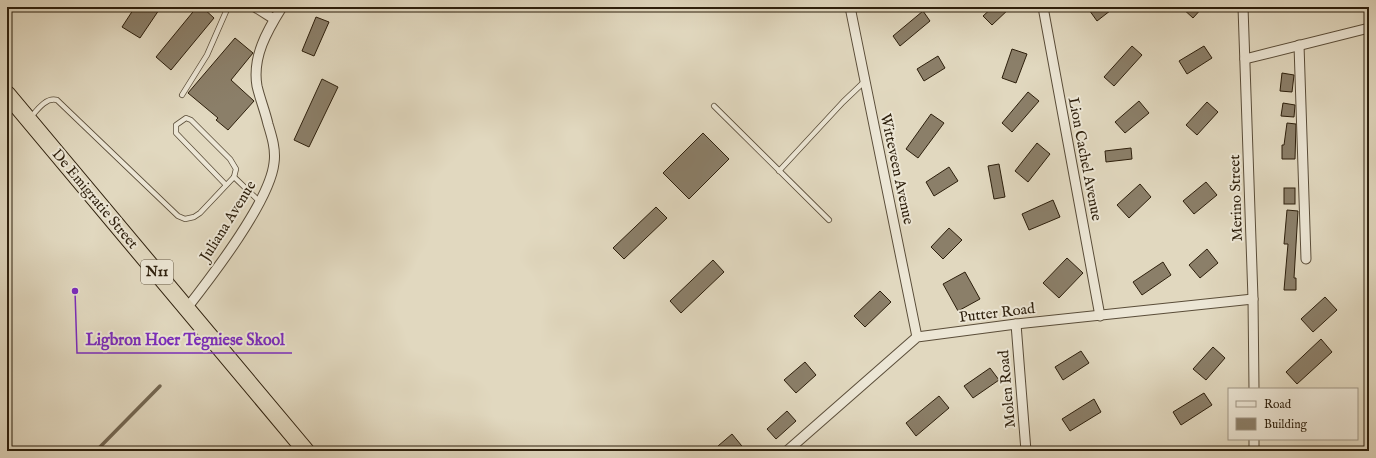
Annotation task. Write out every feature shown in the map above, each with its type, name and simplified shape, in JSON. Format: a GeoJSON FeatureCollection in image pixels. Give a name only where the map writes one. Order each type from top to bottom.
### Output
{"type":"FeatureCollection","features":[{"type":"Feature","properties":{"kind":"highway","name":"De Emigratie Street"},"geometry":{"type":"LineString","coordinates":[[7,94],[306,451]]}},
{"type":"Feature","properties":{"kind":"street"},"geometry":{"type":"LineString","coordinates":[[255,7],[274,19]]}},
{"type":"Feature","properties":{"kind":"street","name":"Juliana Avenue"},"geometry":{"type":"LineString","coordinates":[[187,308],[234,243],[260,202],[274,169],[275,152],[258,87],[256,73],[258,55],[262,44],[274,19],[282,7]]}},
{"type":"Feature","properties":{"kind":"street","name":"Witteveen Avenue"},"geometry":{"type":"LineString","coordinates":[[850,7],[917,337]]}},
{"type":"Feature","properties":{"kind":"street","name":"Lion Cachel Avenue"},"geometry":{"type":"LineString","coordinates":[[1043,7],[1100,316]]}},
{"type":"Feature","properties":{"kind":"street","name":"Merino Street"},"geometry":{"type":"LineString","coordinates":[[1243,7],[1253,300],[1254,388]]}},
{"type":"Feature","properties":{"kind":"street"},"geometry":{"type":"LineString","coordinates":[[1245,59],[1369,28]]}},
{"type":"Feature","properties":{"kind":"street"},"geometry":{"type":"LineString","coordinates":[[1300,45],[1306,259]]}},
{"type":"Feature","properties":{"kind":"street","name":"Putter Road"},"geometry":{"type":"LineString","coordinates":[[917,337],[1016,324],[1253,300]]}},
{"type":"Feature","properties":{"kind":"street","name":"Molen Road"},"geometry":{"type":"LineString","coordinates":[[1016,324],[1026,451]]}},
{"type":"Feature","properties":{"kind":"street"},"geometry":{"type":"LineString","coordinates":[[787,451],[917,337]]}},
{"type":"Feature","properties":{"kind":"street"},"geometry":{"type":"LineString","coordinates":[[1254,440],[1254,451]]}},
{"type":"Feature","properties":{"kind":"lane"},"geometry":{"type":"LineString","coordinates":[[182,95],[207,55],[228,7]]}},
{"type":"Feature","properties":{"kind":"lane"},"geometry":{"type":"LineString","coordinates":[[779,171],[843,102],[865,81]]}},
{"type":"Feature","properties":{"kind":"lane"},"geometry":{"type":"LineString","coordinates":[[28,119],[50,99],[57,100],[178,216],[185,219],[194,217],[200,213],[234,177],[236,169],[233,162],[191,120],[184,118],[175,128],[176,133],[226,185]]}},
{"type":"Feature","properties":{"kind":"lane"},"geometry":{"type":"LineString","coordinates":[[714,106],[829,220]]}},
{"type":"Feature","properties":{"kind":"lane"},"geometry":{"type":"LineString","coordinates":[[234,177],[260,202]]}},
{"type":"Feature","properties":{"kind":"building"},"geometry":{"type":"Polygon","coordinates":[[[135,7],[161,7],[140,38],[122,27],[135,7]]]}},
{"type":"Feature","properties":{"kind":"building"},"geometry":{"type":"Polygon","coordinates":[[[197,7],[202,7],[214,18],[171,70],[156,57],[197,7]]]}},
{"type":"Feature","properties":{"kind":"building"},"geometry":{"type":"Polygon","coordinates":[[[993,7],[1011,7],[992,25],[983,16],[993,7]]]}},
{"type":"Feature","properties":{"kind":"building"},"geometry":{"type":"Polygon","coordinates":[[[1087,7],[1115,7],[1097,21],[1087,7]]]}},
{"type":"Feature","properties":{"kind":"building"},"geometry":{"type":"Polygon","coordinates":[[[1181,7],[1203,7],[1193,18],[1181,7]]]}},
{"type":"Feature","properties":{"kind":"building"},"geometry":{"type":"Polygon","coordinates":[[[923,11],[930,21],[900,46],[893,36],[923,11]]]}},
{"type":"Feature","properties":{"kind":"building"},"geometry":{"type":"Polygon","coordinates":[[[316,17],[329,22],[314,56],[302,51],[316,17]]]}},
{"type":"Feature","properties":{"kind":"building"},"geometry":{"type":"Polygon","coordinates":[[[235,38],[253,53],[231,80],[254,101],[228,130],[216,120],[218,118],[188,93],[235,38]]]}},
{"type":"Feature","properties":{"kind":"building"},"geometry":{"type":"Polygon","coordinates":[[[1132,46],[1142,55],[1114,86],[1104,77],[1132,46]]]}},
{"type":"Feature","properties":{"kind":"building"},"geometry":{"type":"Polygon","coordinates":[[[1204,46],[1212,58],[1187,74],[1179,61],[1204,46]]]}},
{"type":"Feature","properties":{"kind":"building"},"geometry":{"type":"Polygon","coordinates":[[[1012,49],[1027,54],[1016,83],[1002,78],[1012,49]]]}},
{"type":"Feature","properties":{"kind":"building"},"geometry":{"type":"Polygon","coordinates":[[[938,56],[945,68],[924,81],[917,69],[938,56]]]}},
{"type":"Feature","properties":{"kind":"building"},"geometry":{"type":"Polygon","coordinates":[[[1282,73],[1294,75],[1292,92],[1280,91],[1282,73]]]}},
{"type":"Feature","properties":{"kind":"building"},"geometry":{"type":"Polygon","coordinates":[[[322,79],[338,87],[309,147],[294,140],[322,79]]]}},
{"type":"Feature","properties":{"kind":"building"},"geometry":{"type":"Polygon","coordinates":[[[1028,92],[1039,101],[1012,132],[1002,123],[1028,92]]]}},
{"type":"Feature","properties":{"kind":"building"},"geometry":{"type":"Polygon","coordinates":[[[1139,101],[1149,113],[1125,133],[1115,122],[1139,101]]]}},
{"type":"Feature","properties":{"kind":"building"},"geometry":{"type":"Polygon","coordinates":[[[1207,102],[1218,112],[1197,135],[1186,125],[1207,102]]]}},
{"type":"Feature","properties":{"kind":"building"},"geometry":{"type":"Polygon","coordinates":[[[1283,103],[1295,105],[1294,117],[1281,116],[1283,103]]]}},
{"type":"Feature","properties":{"kind":"building"},"geometry":{"type":"Polygon","coordinates":[[[931,114],[944,123],[918,158],[906,149],[931,114]]]}},
{"type":"Feature","properties":{"kind":"building"},"geometry":{"type":"Polygon","coordinates":[[[1287,123],[1296,124],[1295,159],[1282,159],[1282,145],[1284,145],[1287,123]]]}},
{"type":"Feature","properties":{"kind":"building"},"geometry":{"type":"Polygon","coordinates":[[[703,133],[729,159],[689,199],[663,173],[703,133]]]}},
{"type":"Feature","properties":{"kind":"building"},"geometry":{"type":"Polygon","coordinates":[[[1037,143],[1050,154],[1028,182],[1015,171],[1037,143]]]}},
{"type":"Feature","properties":{"kind":"building"},"geometry":{"type":"Polygon","coordinates":[[[1131,148],[1132,159],[1106,162],[1105,151],[1131,148]]]}},
{"type":"Feature","properties":{"kind":"building"},"geometry":{"type":"Polygon","coordinates":[[[999,164],[1005,197],[994,199],[988,166],[999,164]]]}},
{"type":"Feature","properties":{"kind":"building"},"geometry":{"type":"Polygon","coordinates":[[[949,167],[958,181],[934,196],[926,182],[949,167]]]}},
{"type":"Feature","properties":{"kind":"building"},"geometry":{"type":"Polygon","coordinates":[[[1206,182],[1217,195],[1194,214],[1183,201],[1206,182]]]}},
{"type":"Feature","properties":{"kind":"building"},"geometry":{"type":"Polygon","coordinates":[[[1140,184],[1151,197],[1129,218],[1117,205],[1140,184]]]}},
{"type":"Feature","properties":{"kind":"building"},"geometry":{"type":"Polygon","coordinates":[[[1284,188],[1295,188],[1295,204],[1284,204],[1284,188]]]}},
{"type":"Feature","properties":{"kind":"building"},"geometry":{"type":"Polygon","coordinates":[[[1053,200],[1060,217],[1029,230],[1022,214],[1053,200]]]}},
{"type":"Feature","properties":{"kind":"building"},"geometry":{"type":"Polygon","coordinates":[[[656,207],[667,218],[624,259],[613,248],[656,207]]]}},
{"type":"Feature","properties":{"kind":"building"},"geometry":{"type":"Polygon","coordinates":[[[1287,210],[1298,211],[1294,278],[1296,278],[1296,290],[1284,290],[1288,244],[1284,244],[1287,210]]]}},
{"type":"Feature","properties":{"kind":"building"},"geometry":{"type":"Polygon","coordinates":[[[949,228],[962,240],[943,259],[931,247],[949,228]]]}},
{"type":"Feature","properties":{"kind":"building"},"geometry":{"type":"Polygon","coordinates":[[[1207,249],[1218,263],[1200,278],[1189,265],[1207,249]]]}},
{"type":"Feature","properties":{"kind":"building"},"geometry":{"type":"Polygon","coordinates":[[[1067,258],[1083,273],[1059,298],[1043,283],[1067,258]]]}},
{"type":"Feature","properties":{"kind":"building"},"geometry":{"type":"Polygon","coordinates":[[[713,260],[724,272],[681,313],[670,301],[713,260]]]}},
{"type":"Feature","properties":{"kind":"building"},"geometry":{"type":"Polygon","coordinates":[[[1163,262],[1171,275],[1142,295],[1133,282],[1163,262]]]}},
{"type":"Feature","properties":{"kind":"building"},"geometry":{"type":"Polygon","coordinates":[[[965,272],[980,299],[958,311],[943,284],[965,272]]]}},
{"type":"Feature","properties":{"kind":"building"},"geometry":{"type":"Polygon","coordinates":[[[880,291],[891,302],[865,327],[854,316],[880,291]]]}},
{"type":"Feature","properties":{"kind":"building"},"geometry":{"type":"Polygon","coordinates":[[[1325,297],[1337,310],[1313,332],[1301,319],[1325,297]]]}},
{"type":"Feature","properties":{"kind":"building"},"geometry":{"type":"Polygon","coordinates":[[[1321,339],[1332,352],[1297,384],[1286,372],[1321,339]]]}},
{"type":"Feature","properties":{"kind":"building"},"geometry":{"type":"Polygon","coordinates":[[[1213,347],[1225,358],[1206,380],[1193,369],[1213,347]]]}},
{"type":"Feature","properties":{"kind":"building"},"geometry":{"type":"Polygon","coordinates":[[[1081,351],[1089,363],[1063,380],[1055,367],[1081,351]]]}},
{"type":"Feature","properties":{"kind":"building"},"geometry":{"type":"Polygon","coordinates":[[[805,362],[816,375],[796,393],[784,380],[805,362]]]}},
{"type":"Feature","properties":{"kind":"building"},"geometry":{"type":"Polygon","coordinates":[[[990,368],[999,380],[973,398],[964,386],[990,368]]]}},
{"type":"Feature","properties":{"kind":"building"},"geometry":{"type":"Polygon","coordinates":[[[1204,393],[1212,405],[1181,425],[1173,412],[1204,393]]]}},
{"type":"Feature","properties":{"kind":"building"},"geometry":{"type":"Polygon","coordinates":[[[939,396],[949,408],[916,436],[906,423],[939,396]]]}},
{"type":"Feature","properties":{"kind":"building"},"geometry":{"type":"Polygon","coordinates":[[[1094,399],[1101,412],[1070,431],[1062,419],[1094,399]]]}},
{"type":"Feature","properties":{"kind":"building"},"geometry":{"type":"Polygon","coordinates":[[[787,411],[796,421],[776,439],[767,429],[787,411]]]}},
{"type":"Feature","properties":{"kind":"building"},"geometry":{"type":"Polygon","coordinates":[[[732,434],[746,451],[722,451],[718,446],[732,434]]]}},
{"type":"Feature","properties":{"kind":"waterway"},"geometry":{"type":"LineString","coordinates":[[96,451],[160,386]]}},
{"type":"Feature","properties":{"kind":"place","name":"Ligbron Hoer Tegniese Skool"},"geometry":{"type":"Point","coordinates":[75,291]}}]}
